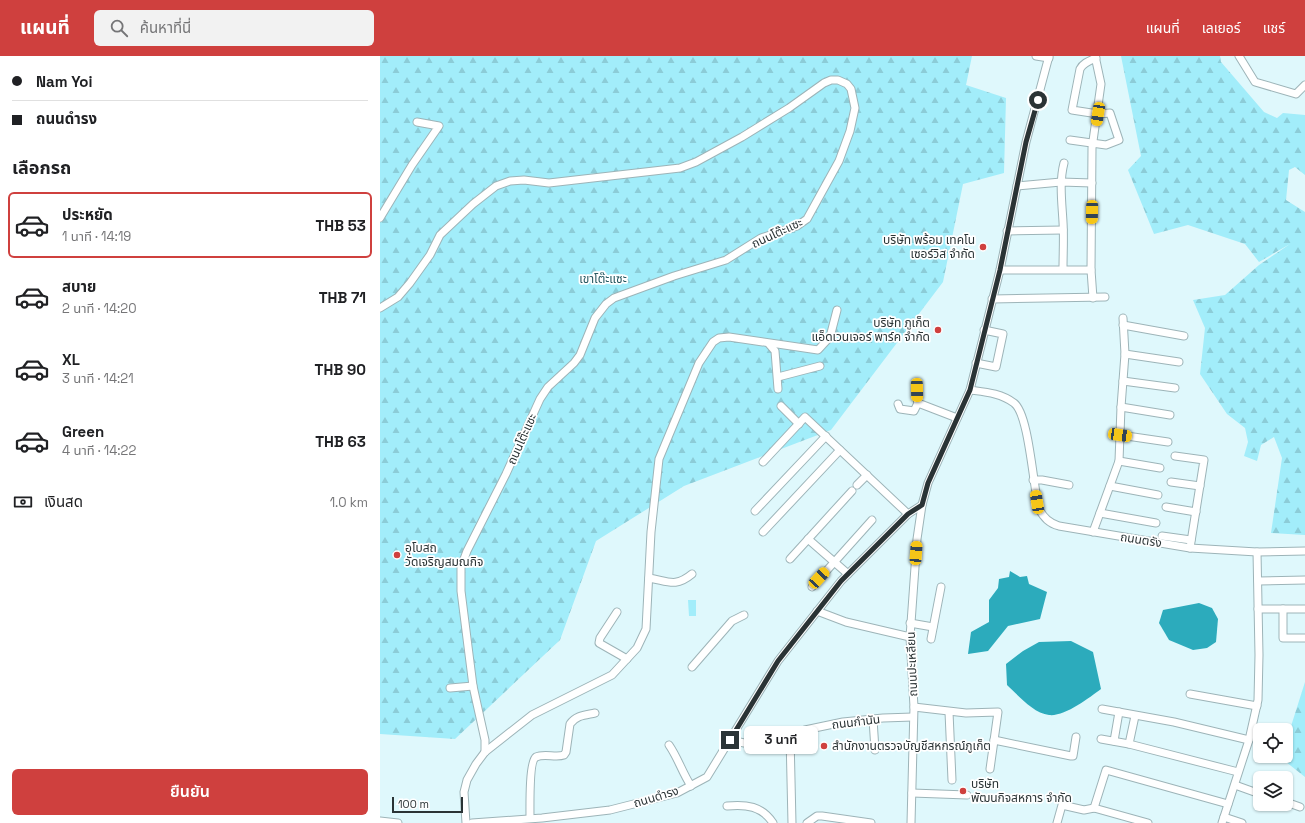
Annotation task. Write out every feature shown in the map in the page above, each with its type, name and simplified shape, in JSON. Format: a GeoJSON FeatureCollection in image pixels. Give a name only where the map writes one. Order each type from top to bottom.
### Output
{"type":"FeatureCollection","features":[{"type":"Feature","properties":{"kind":"street"},"geometry":{"type":"LineString","coordinates":[[922,505],[928,483],[970,390],[1000,270],[1026,142],[1049,57],[1036,56]]}},
{"type":"Feature","properties":{"kind":"street"},"geometry":{"type":"LineString","coordinates":[[1239,56],[1255,82],[1296,94],[1305,85]]}},
{"type":"Feature","properties":{"kind":"street"},"geometry":{"type":"LineString","coordinates":[[1070,140],[1093,144],[1106,145],[1119,140],[1110,113],[1098,114],[1072,110],[1080,69],[1082,65],[1096,57],[1101,84],[1098,114],[1093,144],[1092,148],[1091,270],[1093,298]]}},
{"type":"Feature","properties":{"kind":"street","name":"ถนนโต๊ะแซะ"},"geometry":{"type":"LineString","coordinates":[[380,308],[398,297],[410,283],[430,255],[440,235],[473,204],[496,186],[510,181],[524,180],[549,183],[680,168],[696,162],[742,137],[789,108],[824,83],[832,80],[838,80],[847,84],[851,89],[855,108],[850,131],[839,161],[807,219],[797,226],[761,238],[726,260],[674,276],[614,298],[606,304],[595,318],[577,359],[548,387],[540,399],[506,474],[467,551],[461,567],[461,591],[472,686],[485,740],[485,752]]}},
{"type":"Feature","properties":{"kind":"street"},"geometry":{"type":"LineString","coordinates":[[380,218],[412,164],[439,126],[417,122]]}},
{"type":"Feature","properties":{"kind":"street"},"geometry":{"type":"LineString","coordinates":[[1062,269],[1063,230],[1061,182],[1064,163]]}},
{"type":"Feature","properties":{"kind":"street"},"geometry":{"type":"LineString","coordinates":[[1017,186],[1061,182],[1092,183]]}},
{"type":"Feature","properties":{"kind":"street"},"geometry":{"type":"LineString","coordinates":[[1007,231],[1063,230]]}},
{"type":"Feature","properties":{"kind":"street"},"geometry":{"type":"LineString","coordinates":[[1000,270],[1091,270]]}},
{"type":"Feature","properties":{"kind":"street"},"geometry":{"type":"LineString","coordinates":[[992,299],[1105,298]]}},
{"type":"Feature","properties":{"kind":"street"},"geometry":{"type":"LineString","coordinates":[[466,823],[464,792],[467,780],[485,752],[532,715],[612,675],[637,648],[646,629],[651,532],[659,459],[699,363],[713,342],[719,338],[729,338],[818,350],[830,337],[837,310]]}},
{"type":"Feature","properties":{"kind":"street"},"geometry":{"type":"LineString","coordinates":[[1093,532],[1119,461],[1125,354],[1123,322],[1184,336]]}},
{"type":"Feature","properties":{"kind":"street"},"geometry":{"type":"LineString","coordinates":[[976,363],[996,367],[1003,334],[984,330]]}},
{"type":"Feature","properties":{"kind":"street"},"geometry":{"type":"LineString","coordinates":[[769,344],[776,351],[778,389]]}},
{"type":"Feature","properties":{"kind":"street"},"geometry":{"type":"LineString","coordinates":[[1125,354],[1179,362]]}},
{"type":"Feature","properties":{"kind":"street"},"geometry":{"type":"LineString","coordinates":[[778,377],[820,366]]}},
{"type":"Feature","properties":{"kind":"street"},"geometry":{"type":"LineString","coordinates":[[1123,381],[1175,388]]}},
{"type":"Feature","properties":{"kind":"street"},"geometry":{"type":"LineString","coordinates":[[898,404],[900,409],[914,411],[918,403],[917,390]]}},
{"type":"Feature","properties":{"kind":"street","name":"ถนนตรัง"},"geometry":{"type":"LineString","coordinates":[[970,390],[993,394],[1005,398],[1014,403],[1020,409],[1026,432],[1038,509],[1047,521],[1059,526],[1190,548],[1257,552],[1305,550]]}},
{"type":"Feature","properties":{"kind":"street"},"geometry":{"type":"LineString","coordinates":[[918,403],[958,418]]}},
{"type":"Feature","properties":{"kind":"street"},"geometry":{"type":"LineString","coordinates":[[781,406],[799,424]]}},
{"type":"Feature","properties":{"kind":"street"},"geometry":{"type":"LineString","coordinates":[[1121,407],[1170,415]]}},
{"type":"Feature","properties":{"kind":"street"},"geometry":{"type":"LineString","coordinates":[[763,462],[805,417],[908,514]]}},
{"type":"Feature","properties":{"kind":"street"},"geometry":{"type":"LineString","coordinates":[[1120,435],[1168,442]]}},
{"type":"Feature","properties":{"kind":"street"},"geometry":{"type":"LineString","coordinates":[[755,511],[826,436]]}},
{"type":"Feature","properties":{"kind":"street"},"geometry":{"type":"LineString","coordinates":[[763,532],[840,450]]}},
{"type":"Feature","properties":{"kind":"street"},"geometry":{"type":"LineString","coordinates":[[1175,456],[1204,460],[1190,548]]}},
{"type":"Feature","properties":{"kind":"street"},"geometry":{"type":"LineString","coordinates":[[1119,461],[1160,468]]}},
{"type":"Feature","properties":{"kind":"street"},"geometry":{"type":"LineString","coordinates":[[857,485],[867,475]]}},
{"type":"Feature","properties":{"kind":"street"},"geometry":{"type":"LineString","coordinates":[[1033,480],[1069,484]]}},
{"type":"Feature","properties":{"kind":"street"},"geometry":{"type":"LineString","coordinates":[[1171,482],[1200,486]]}},
{"type":"Feature","properties":{"kind":"street"},"geometry":{"type":"LineString","coordinates":[[1110,486],[1158,495]]}},
{"type":"Feature","properties":{"kind":"street"},"geometry":{"type":"LineString","coordinates":[[790,559],[852,491]]}},
{"type":"Feature","properties":{"kind":"street","name":"ถนนดำรง"},"geometry":{"type":"LineString","coordinates":[[472,823],[542,818],[610,810],[677,793],[707,777],[778,661],[817,611],[848,574],[908,514],[922,505]]}},
{"type":"Feature","properties":{"kind":"street","name":"ถนนปะเหลียน"},"geometry":{"type":"LineString","coordinates":[[912,823],[914,707],[910,623],[917,539],[922,505]]}},
{"type":"Feature","properties":{"kind":"street"},"geometry":{"type":"LineString","coordinates":[[1166,507],[1196,512]]}},
{"type":"Feature","properties":{"kind":"street"},"geometry":{"type":"LineString","coordinates":[[1100,513],[1156,523]]}},
{"type":"Feature","properties":{"kind":"street"},"geometry":{"type":"LineString","coordinates":[[812,587],[872,520]]}},
{"type":"Feature","properties":{"kind":"street"},"geometry":{"type":"LineString","coordinates":[[1162,536],[1191,540]]}},
{"type":"Feature","properties":{"kind":"street"},"geometry":{"type":"LineString","coordinates":[[808,539],[848,574]]}},
{"type":"Feature","properties":{"kind":"street"},"geometry":{"type":"LineString","coordinates":[[1242,823],[1223,820],[1249,740],[1257,706],[1259,655],[1257,552]]}},
{"type":"Feature","properties":{"kind":"street"},"geometry":{"type":"LineString","coordinates":[[649,578],[676,583],[684,581],[692,574]]}},
{"type":"Feature","properties":{"kind":"street"},"geometry":{"type":"LineString","coordinates":[[1258,581],[1305,580]]}},
{"type":"Feature","properties":{"kind":"street"},"geometry":{"type":"LineString","coordinates":[[931,640],[941,587]]}},
{"type":"Feature","properties":{"kind":"street"},"geometry":{"type":"LineString","coordinates":[[1258,609],[1305,609]]}},
{"type":"Feature","properties":{"kind":"street"},"geometry":{"type":"LineString","coordinates":[[1283,610],[1283,638],[1305,638]]}},
{"type":"Feature","properties":{"kind":"street"},"geometry":{"type":"LineString","coordinates":[[817,611],[846,622],[910,637]]}},
{"type":"Feature","properties":{"kind":"street"},"geometry":{"type":"LineString","coordinates":[[617,612],[600,638],[599,643],[627,659]]}},
{"type":"Feature","properties":{"kind":"street"},"geometry":{"type":"LineString","coordinates":[[692,667],[732,621],[744,615]]}},
{"type":"Feature","properties":{"kind":"street"},"geometry":{"type":"LineString","coordinates":[[910,623],[933,627]]}},
{"type":"Feature","properties":{"kind":"street"},"geometry":{"type":"LineString","coordinates":[[450,688],[472,686]]}},
{"type":"Feature","properties":{"kind":"street"},"geometry":{"type":"LineString","coordinates":[[1190,694],[1257,706]]}},
{"type":"Feature","properties":{"kind":"street"},"geometry":{"type":"LineString","coordinates":[[914,707],[948,712],[998,712],[990,769]]}},
{"type":"Feature","properties":{"kind":"street"},"geometry":{"type":"LineString","coordinates":[[1102,709],[1174,722],[1249,740]]}},
{"type":"Feature","properties":{"kind":"street"},"geometry":{"type":"LineString","coordinates":[[948,712],[952,780]]}},
{"type":"Feature","properties":{"kind":"street"},"geometry":{"type":"LineString","coordinates":[[1114,741],[1119,712]]}},
{"type":"Feature","properties":{"kind":"street"},"geometry":{"type":"LineString","coordinates":[[530,818],[531,776],[534,760],[536,757],[540,756],[564,755],[566,752],[570,724],[572,720],[582,715],[595,713]]}},
{"type":"Feature","properties":{"kind":"street"},"geometry":{"type":"LineString","coordinates":[[1129,744],[1135,716]]}},
{"type":"Feature","properties":{"kind":"street","name":"ถนนกำนัน"},"geometry":{"type":"LineString","coordinates":[[730,740],[748,744],[790,736],[805,730],[843,722],[913,717]]}},
{"type":"Feature","properties":{"kind":"street"},"geometry":{"type":"LineString","coordinates":[[873,719],[875,750]]}},
{"type":"Feature","properties":{"kind":"street"},"geometry":{"type":"LineString","coordinates":[[790,736],[792,823]]}},
{"type":"Feature","properties":{"kind":"street"},"geometry":{"type":"LineString","coordinates":[[994,740],[1072,756],[1076,737]]}},
{"type":"Feature","properties":{"kind":"street"},"geometry":{"type":"LineString","coordinates":[[1101,739],[1129,744],[1238,772]]}},
{"type":"Feature","properties":{"kind":"street"},"geometry":{"type":"LineString","coordinates":[[669,745],[678,759],[690,786]]}},
{"type":"Feature","properties":{"kind":"street"},"geometry":{"type":"LineString","coordinates":[[1094,808],[1106,770],[1228,804]]}},
{"type":"Feature","properties":{"kind":"street"},"geometry":{"type":"LineString","coordinates":[[1235,785],[1253,791]]}},
{"type":"Feature","properties":{"kind":"street"},"geometry":{"type":"LineString","coordinates":[[912,793],[967,796]]}},
{"type":"Feature","properties":{"kind":"street"},"geometry":{"type":"LineString","coordinates":[[1293,804],[1300,807]]}},
{"type":"Feature","properties":{"kind":"street"},"geometry":{"type":"LineString","coordinates":[[727,806],[737,805],[756,808],[765,813],[773,823]]}},
{"type":"Feature","properties":{"kind":"street"},"geometry":{"type":"LineString","coordinates":[[1057,823],[1062,805],[1084,810],[1094,808],[1148,823]]}},
{"type":"Feature","properties":{"kind":"street"},"geometry":{"type":"LineString","coordinates":[[807,823],[817,816],[871,823]]}},
{"type":"Feature","properties":{"kind":"street"},"geometry":{"type":"LineString","coordinates":[[380,821],[398,823]]}},
{"type":"Feature","properties":{"kind":"green space","name":"เขาโต๊ะแซะ"},"geometry":{"type":"Polygon","coordinates":[[[380,56],[972,56],[966,85],[1006,98],[1004,173],[963,184],[943,282],[831,430],[684,486],[596,541],[560,640],[455,739],[380,734],[380,56]]]}},
{"type":"Feature","properties":{"kind":"green space"},"geometry":{"type":"Polygon","coordinates":[[[1121,56],[1220,56],[1221,62],[1264,112],[1277,118],[1283,113],[1305,115],[1305,175],[1295,167],[1289,170],[1286,200],[1305,212],[1305,535],[1271,533],[1282,458],[1274,437],[1261,445],[1257,461],[1244,456],[1248,442],[1245,428],[1227,414],[1200,374],[1205,328],[1193,300],[1225,295],[1259,265],[1290,244],[1259,262],[1245,244],[1188,225],[1154,234],[1128,170],[1141,156],[1121,56]]]}},
{"type":"Feature","properties":{"kind":"green space"},"geometry":{"type":"Polygon","coordinates":[[[688,600],[696,600],[696,616],[689,616],[688,600]]]}},
{"type":"Feature","properties":{"kind":"green space"},"geometry":{"type":"Polygon","coordinates":[[[1305,682],[1305,777],[1287,763],[1293,763],[1292,723],[1305,682]]]}},
{"type":"Feature","properties":{"kind":"shaded area"},"geometry":{"type":"Polygon","coordinates":[[[1010,571],[1020,577],[1027,576],[1029,584],[1047,592],[1040,619],[1008,626],[988,651],[968,654],[971,632],[989,622],[989,600],[998,588],[999,579],[1009,577],[1010,571]]]}},
{"type":"Feature","properties":{"kind":"shaded area"},"geometry":{"type":"Polygon","coordinates":[[[1199,603],[1212,608],[1218,619],[1216,642],[1207,648],[1193,650],[1169,640],[1159,623],[1163,610],[1199,603]]]}},
{"type":"Feature","properties":{"kind":"shaded area"},"geometry":{"type":"Polygon","coordinates":[[[1071,641],[1093,652],[1101,689],[1069,710],[1055,715],[1043,714],[1026,703],[1007,685],[1006,664],[1023,651],[1039,642],[1071,641]]]}},
{"type":"Feature","properties":{"kind":"place","name":"บริษัท พร้อม เทคโน เซอร์วิส จำกัด"},"geometry":{"type":"Point","coordinates":[983,247]}},
{"type":"Feature","properties":{"kind":"place","name":"บริษัท ภูเก็ต แอ็ดเวนเจอร์ พาร์ค จำกัด"},"geometry":{"type":"Point","coordinates":[938,330]}},
{"type":"Feature","properties":{"kind":"place","name":"อุโบสถ วัดเจริญสมณกิจ"},"geometry":{"type":"Point","coordinates":[397,555]}},
{"type":"Feature","properties":{"kind":"place","name":"สำนักงานตรวจบัญชีสหกรณ์ภูเก็ต"},"geometry":{"type":"Point","coordinates":[824,746]}},
{"type":"Feature","properties":{"kind":"place","name":"บริษัท พัฒนกิจสหการ จำกัด"},"geometry":{"type":"Point","coordinates":[963,791]}},
{"type":"Feature","properties":{"kind":"route"},"geometry":{"type":"LineString","coordinates":[[730,740],[778,661],[841,581],[908,514],[922,505],[928,483],[970,390],[1000,270],[1026,142],[1038,100]]}}]}
